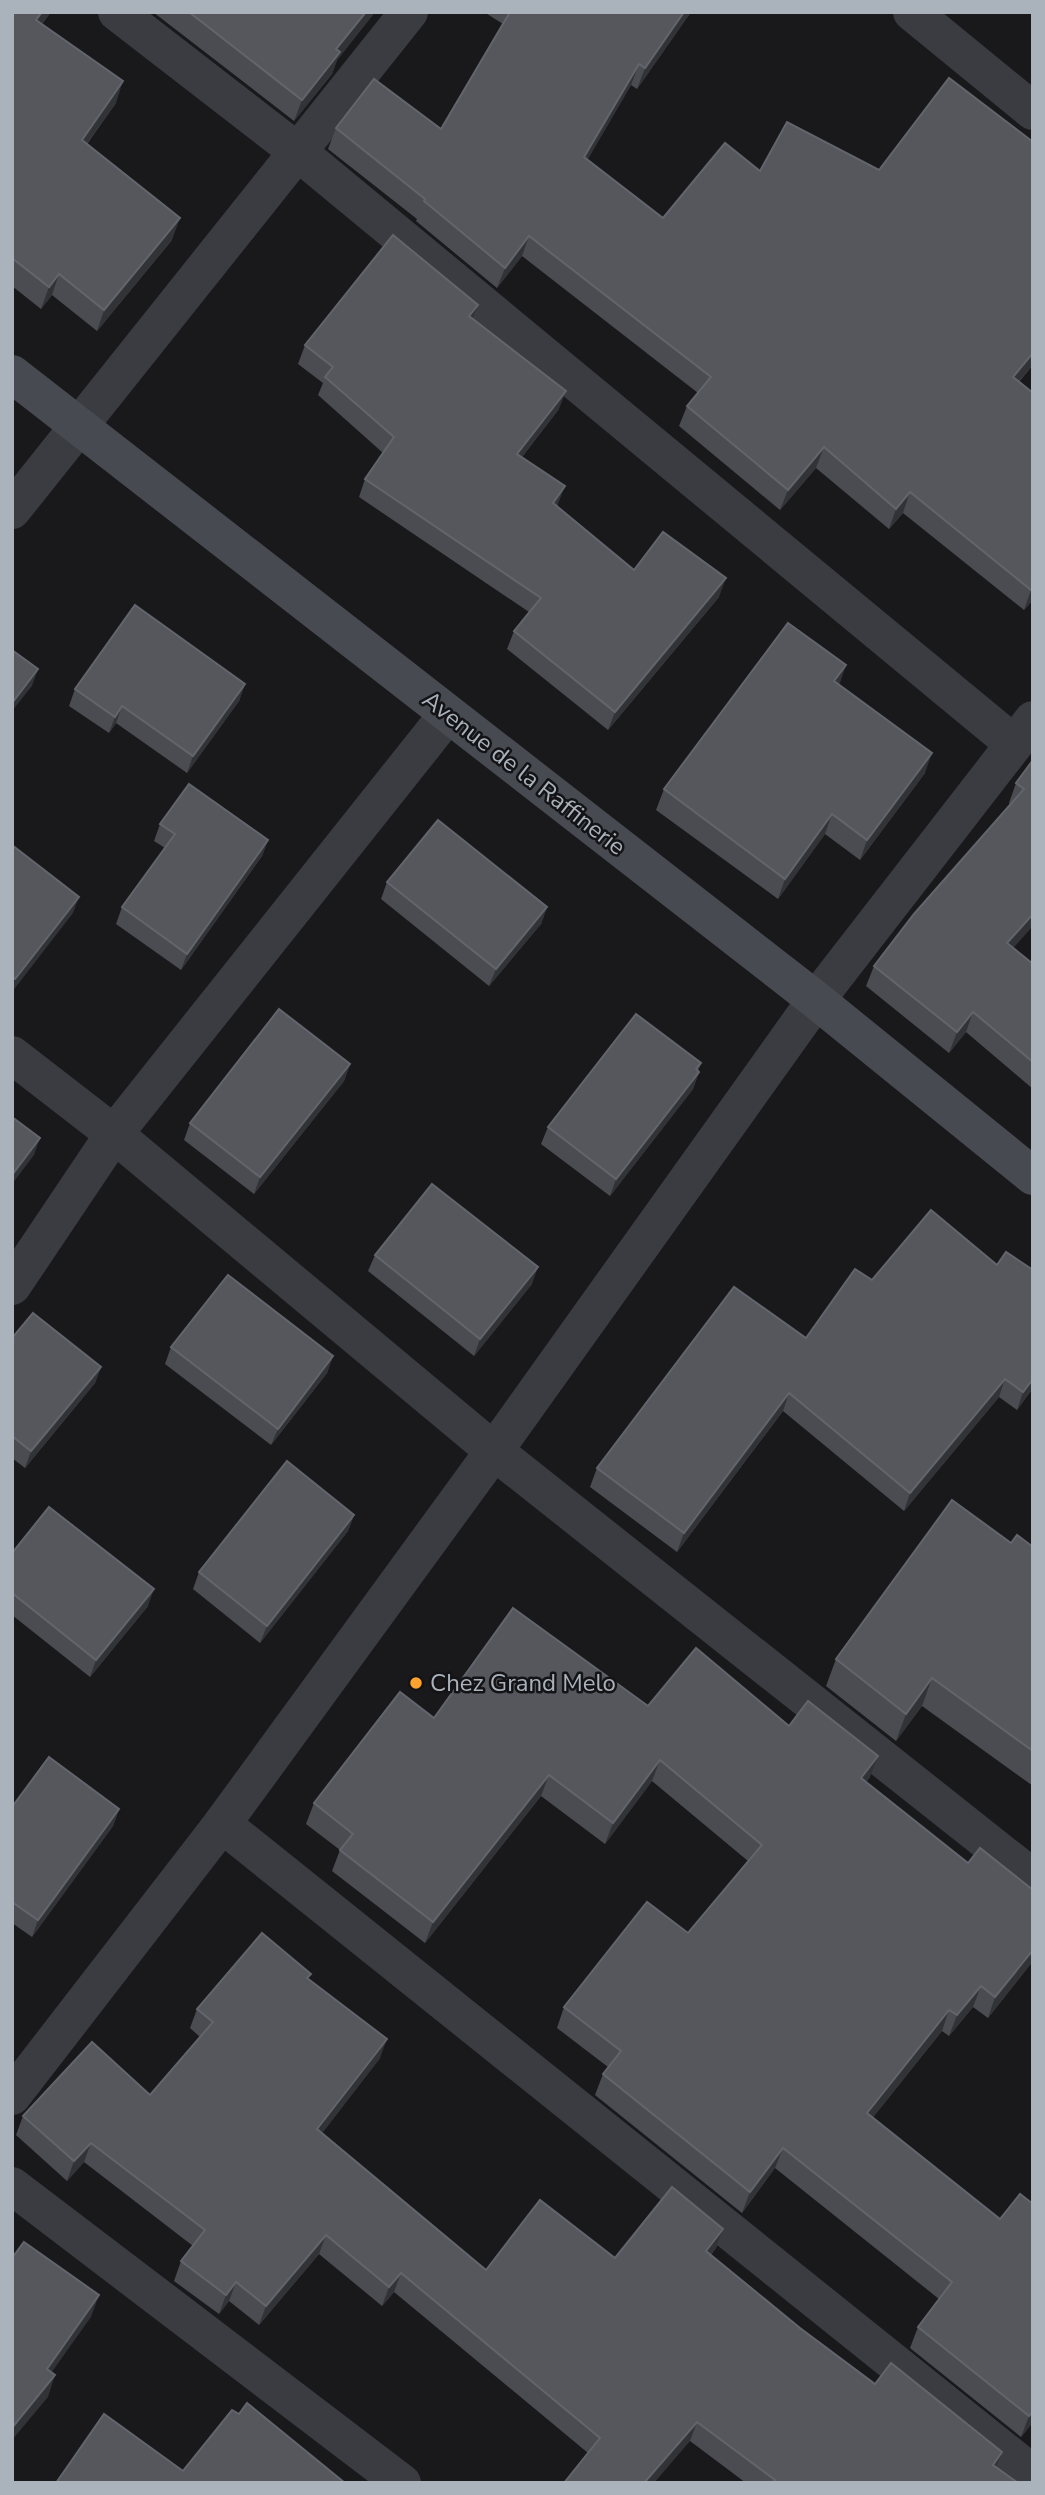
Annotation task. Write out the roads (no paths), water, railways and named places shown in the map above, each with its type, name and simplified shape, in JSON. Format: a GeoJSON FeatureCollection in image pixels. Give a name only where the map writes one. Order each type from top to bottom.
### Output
{"type":"FeatureCollection","features":[{"type":"Feature","properties":{"kind":"street"},"geometry":{"type":"LineString","coordinates":[[12,2096],[222,1824],[494,1451],[816,1000],[1023,732],[298,152],[117,12]]}},
{"type":"Feature","properties":{"kind":"street"},"geometry":{"type":"LineString","coordinates":[[12,510],[409,12]]}},
{"type":"Feature","properties":{"kind":"street"},"geometry":{"type":"LineString","coordinates":[[912,12],[1033,111]]}},
{"type":"Feature","properties":{"kind":"street","name":"Avenue de la Raffinerie"},"geometry":{"type":"LineString","coordinates":[[12,374],[816,1000],[1033,1176]]}},
{"type":"Feature","properties":{"kind":"street"},"geometry":{"type":"LineString","coordinates":[[12,1286],[114,1134],[448,714]]}},
{"type":"Feature","properties":{"kind":"street"},"geometry":{"type":"LineString","coordinates":[[12,1055],[114,1134],[494,1451],[1033,1878]]}},
{"type":"Feature","properties":{"kind":"street"},"geometry":{"type":"LineString","coordinates":[[222,1824],[1033,2474]]}},
{"type":"Feature","properties":{"kind":"street"},"geometry":{"type":"LineString","coordinates":[[12,2186],[402,2483]]}},
{"type":"Feature","properties":{"kind":"place","name":"Chez Grand Melo"},"geometry":{"type":"Point","coordinates":[416,1683]}}]}
